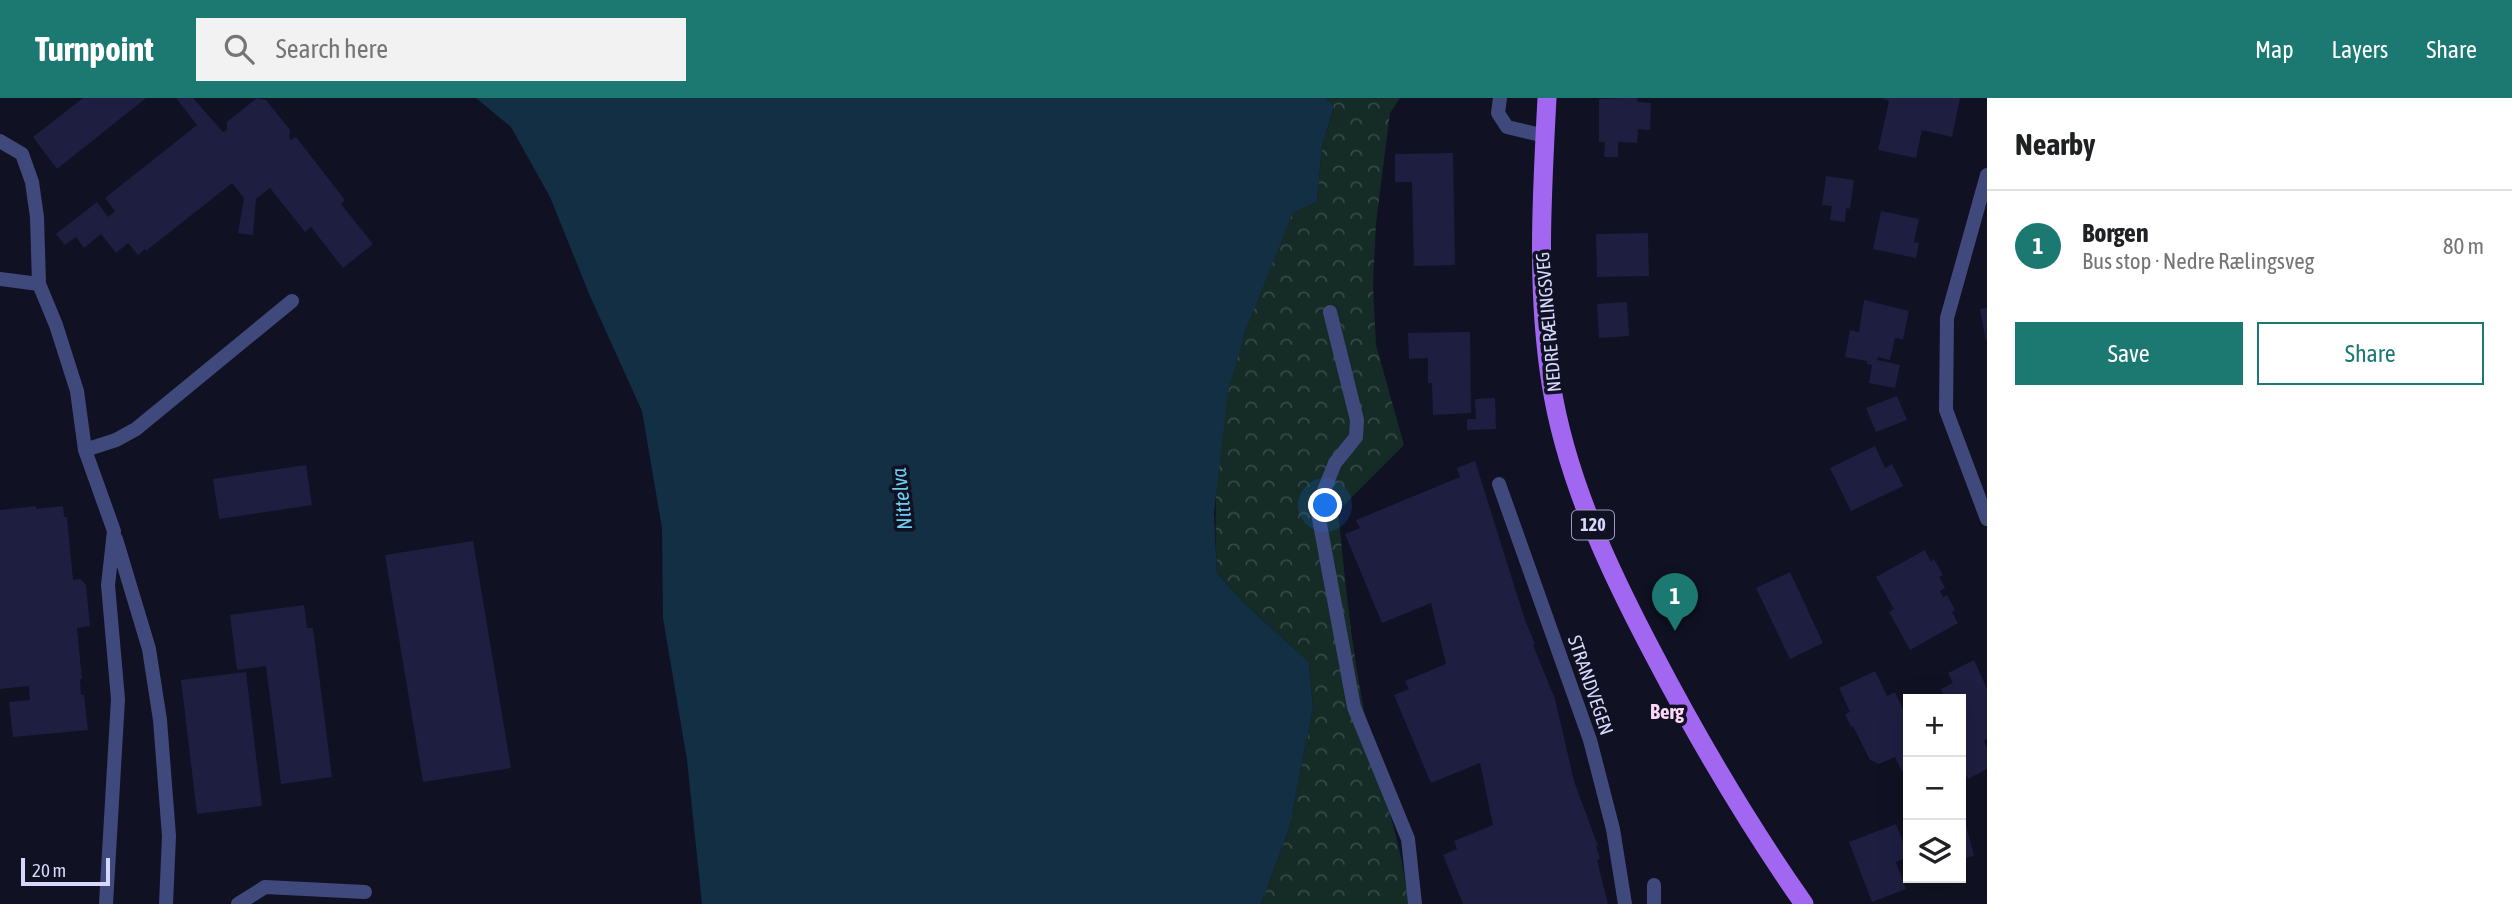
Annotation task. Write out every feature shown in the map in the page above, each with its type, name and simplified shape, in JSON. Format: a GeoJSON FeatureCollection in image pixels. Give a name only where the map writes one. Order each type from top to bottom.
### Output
{"type":"FeatureCollection","features":[{"type":"Feature","properties":{"kind":"main road","name":"NEDRE RÆLINGSVEG"},"geometry":{"type":"LineString","coordinates":[[1547,98],[1541,252],[1542,301],[1551,385],[1570,463],[1600,543],[1659,666],[1728,788],[1804,904]]}},
{"type":"Feature","properties":{"kind":"street"},"geometry":{"type":"LineString","coordinates":[[1500,98],[1500,118],[1507,127],[1545,136]]}},
{"type":"Feature","properties":{"kind":"street"},"geometry":{"type":"LineString","coordinates":[[0,141],[22,154],[32,182],[37,218],[39,284],[77,391],[85,450],[114,531],[149,649],[160,720],[169,836],[166,904]]}},
{"type":"Feature","properties":{"kind":"street"},"geometry":{"type":"LineString","coordinates":[[1987,175],[1947,318],[1946,397],[1946,410],[1987,519]]}},
{"type":"Feature","properties":{"kind":"street"},"geometry":{"type":"LineString","coordinates":[[0,279],[39,284]]}},
{"type":"Feature","properties":{"kind":"street"},"geometry":{"type":"LineString","coordinates":[[85,450],[116,440],[136,429],[292,302]]}},
{"type":"Feature","properties":{"kind":"street"},"geometry":{"type":"LineString","coordinates":[[1330,312],[1357,420],[1356,437],[1335,463],[1317,508],[1354,707],[1408,839],[1415,904]]}},
{"type":"Feature","properties":{"kind":"street","name":"STRANDVEGEN"},"geometry":{"type":"LineString","coordinates":[[1499,484],[1590,740],[1613,829],[1625,904]]}},
{"type":"Feature","properties":{"kind":"street"},"geometry":{"type":"LineString","coordinates":[[106,904],[118,699],[108,585],[114,531]]}},
{"type":"Feature","properties":{"kind":"street"},"geometry":{"type":"LineString","coordinates":[[1654,885],[1654,904]]}},
{"type":"Feature","properties":{"kind":"street"},"geometry":{"type":"LineString","coordinates":[[238,904],[265,887],[365,892]]}},
{"type":"Feature","properties":{"kind":"green space"},"geometry":{"type":"Polygon","coordinates":[[[1326,98],[1400,98],[1390,113],[1376,223],[1373,285],[1376,345],[1404,445],[1338,511],[1359,685],[1371,743],[1398,843],[1408,904],[1261,904],[1289,829],[1313,708],[1309,662],[1246,605],[1217,573],[1216,482],[1228,392],[1248,323],[1293,211],[1317,202],[1322,146],[1334,108],[1326,98]]]}},
{"type":"Feature","properties":{"kind":"water","name":"Nittelva"},"geometry":{"type":"Polygon","coordinates":[[[476,98],[1326,98],[1334,107],[1322,146],[1317,202],[1293,212],[1245,332],[1228,392],[1214,513],[1217,573],[1246,605],[1309,662],[1313,708],[1289,829],[1261,904],[702,904],[687,760],[663,618],[662,528],[642,411],[590,296],[550,197],[511,127],[476,98]]]}},
{"type":"Feature","properties":{"kind":"building"},"geometry":{"type":"Polygon","coordinates":[[[83,98],[146,98],[57,169],[33,137],[83,98]]]}},
{"type":"Feature","properties":{"kind":"building"},"geometry":{"type":"Polygon","coordinates":[[[176,98],[193,98],[223,132],[227,130],[227,122],[257,98],[266,100],[290,130],[291,140],[296,137],[345,200],[341,204],[373,244],[343,268],[311,227],[305,232],[270,188],[256,199],[253,235],[238,233],[244,198],[232,183],[138,255],[128,243],[116,253],[101,234],[84,248],[76,237],[65,245],[56,234],[97,202],[108,217],[115,211],[105,198],[197,125],[176,98]]]}},
{"type":"Feature","properties":{"kind":"building"},"geometry":{"type":"Polygon","coordinates":[[[1637,98],[1638,102],[1651,103],[1650,130],[1638,129],[1637,143],[1618,142],[1618,157],[1604,157],[1605,142],[1599,142],[1599,99],[1637,98]]]}},
{"type":"Feature","properties":{"kind":"building"},"geometry":{"type":"Polygon","coordinates":[[[1881,98],[1960,98],[1952,137],[1922,130],[1916,158],[1878,150],[1889,101],[1881,98]]]}},
{"type":"Feature","properties":{"kind":"building"},"geometry":{"type":"Polygon","coordinates":[[[1453,153],[1455,265],[1414,266],[1412,182],[1395,182],[1395,154],[1453,153]]]}},
{"type":"Feature","properties":{"kind":"building"},"geometry":{"type":"Polygon","coordinates":[[[1826,176],[1854,180],[1850,209],[1846,208],[1845,222],[1830,220],[1832,206],[1822,205],[1826,176]]]}},
{"type":"Feature","properties":{"kind":"building"},"geometry":{"type":"Polygon","coordinates":[[[1881,211],[1919,219],[1914,242],[1919,243],[1916,258],[1873,249],[1881,211]]]}},
{"type":"Feature","properties":{"kind":"building"},"geometry":{"type":"Polygon","coordinates":[[[1648,233],[1649,276],[1597,277],[1596,234],[1648,233]]]}},
{"type":"Feature","properties":{"kind":"building"},"geometry":{"type":"Polygon","coordinates":[[[1864,300],[1909,311],[1903,339],[1895,338],[1890,360],[1878,357],[1877,360],[1900,365],[1895,388],[1869,383],[1872,365],[1867,364],[1867,361],[1845,357],[1850,330],[1859,332],[1864,300]]]}},
{"type":"Feature","properties":{"kind":"building"},"geometry":{"type":"Polygon","coordinates":[[[1627,302],[1629,336],[1599,338],[1597,304],[1627,302]]]}},
{"type":"Feature","properties":{"kind":"building"},"geometry":{"type":"Polygon","coordinates":[[[1987,308],[1987,341],[1986,341],[1980,309],[1987,308]]]}},
{"type":"Feature","properties":{"kind":"building"},"geometry":{"type":"Polygon","coordinates":[[[1470,332],[1471,413],[1433,415],[1432,383],[1428,383],[1428,358],[1409,359],[1408,333],[1470,332]]]}},
{"type":"Feature","properties":{"kind":"building"},"geometry":{"type":"Polygon","coordinates":[[[1897,396],[1907,420],[1876,432],[1866,408],[1897,396]]]}},
{"type":"Feature","properties":{"kind":"building"},"geometry":{"type":"Polygon","coordinates":[[[1495,398],[1496,429],[1467,430],[1467,419],[1476,419],[1475,399],[1495,398]]]}},
{"type":"Feature","properties":{"kind":"building"},"geometry":{"type":"Polygon","coordinates":[[[1875,446],[1885,468],[1892,464],[1903,486],[1851,511],[1830,468],[1875,446]]]}},
{"type":"Feature","properties":{"kind":"building"},"geometry":{"type":"Polygon","coordinates":[[[1475,461],[1535,644],[1533,645],[1555,699],[1574,781],[1598,846],[1600,859],[1597,860],[1608,904],[1463,904],[1443,855],[1457,849],[1454,841],[1493,825],[1480,763],[1431,783],[1394,695],[1409,689],[1405,681],[1446,664],[1431,603],[1382,623],[1345,534],[1360,528],[1356,520],[1460,477],[1457,468],[1475,461]]]}},
{"type":"Feature","properties":{"kind":"building"},"geometry":{"type":"Polygon","coordinates":[[[306,465],[312,505],[219,519],[213,479],[306,465]]]}},
{"type":"Feature","properties":{"kind":"building"},"geometry":{"type":"Polygon","coordinates":[[[36,506],[36,509],[63,506],[64,517],[67,517],[73,580],[81,579],[86,585],[90,626],[77,628],[81,695],[84,695],[88,730],[13,737],[9,702],[30,700],[29,686],[0,689],[0,510],[36,506]]]}},
{"type":"Feature","properties":{"kind":"building"},"geometry":{"type":"Polygon","coordinates":[[[473,541],[511,768],[423,782],[385,555],[473,541]]]}},
{"type":"Feature","properties":{"kind":"building"},"geometry":{"type":"Polygon","coordinates":[[[1925,550],[1931,562],[1934,559],[1943,575],[1939,577],[1945,588],[1940,591],[1943,597],[1947,595],[1958,623],[1910,650],[1889,612],[1894,609],[1876,577],[1925,550]]]}},
{"type":"Feature","properties":{"kind":"building"},"geometry":{"type":"Polygon","coordinates":[[[1790,572],[1823,643],[1790,659],[1756,588],[1790,572]]]}},
{"type":"Feature","properties":{"kind":"building"},"geometry":{"type":"Polygon","coordinates":[[[304,605],[307,628],[313,628],[332,777],[281,784],[266,666],[237,670],[230,615],[304,605]]]}},
{"type":"Feature","properties":{"kind":"building"},"geometry":{"type":"Polygon","coordinates":[[[1974,660],[1987,689],[1987,739],[1984,741],[1987,748],[1987,769],[1968,779],[1966,694],[1944,694],[1941,689],[1953,683],[1948,673],[1974,660]]]}},
{"type":"Feature","properties":{"kind":"building"},"geometry":{"type":"Polygon","coordinates":[[[1875,671],[1887,696],[1895,692],[1903,709],[1903,772],[1895,757],[1879,764],[1870,760],[1845,714],[1850,712],[1839,688],[1875,671]]]}},
{"type":"Feature","properties":{"kind":"building"},"geometry":{"type":"Polygon","coordinates":[[[246,672],[262,806],[197,814],[181,680],[246,672]]]}},
{"type":"Feature","properties":{"kind":"building"},"geometry":{"type":"Polygon","coordinates":[[[1896,824],[1903,842],[1903,859],[1896,862],[1906,889],[1872,902],[1849,842],[1896,824]]]}},
{"type":"Feature","properties":{"kind":"building"},"geometry":{"type":"Polygon","coordinates":[[[1966,825],[1974,856],[1966,858],[1966,825]]]}},
{"type":"Feature","properties":{"kind":"place","name":"Borgen"},"geometry":{"type":"Point","coordinates":[1675,631]}},
{"type":"Feature","properties":{"kind":"district","name":"Berg"},"geometry":{"type":"Point","coordinates":[1667,712]}}]}
